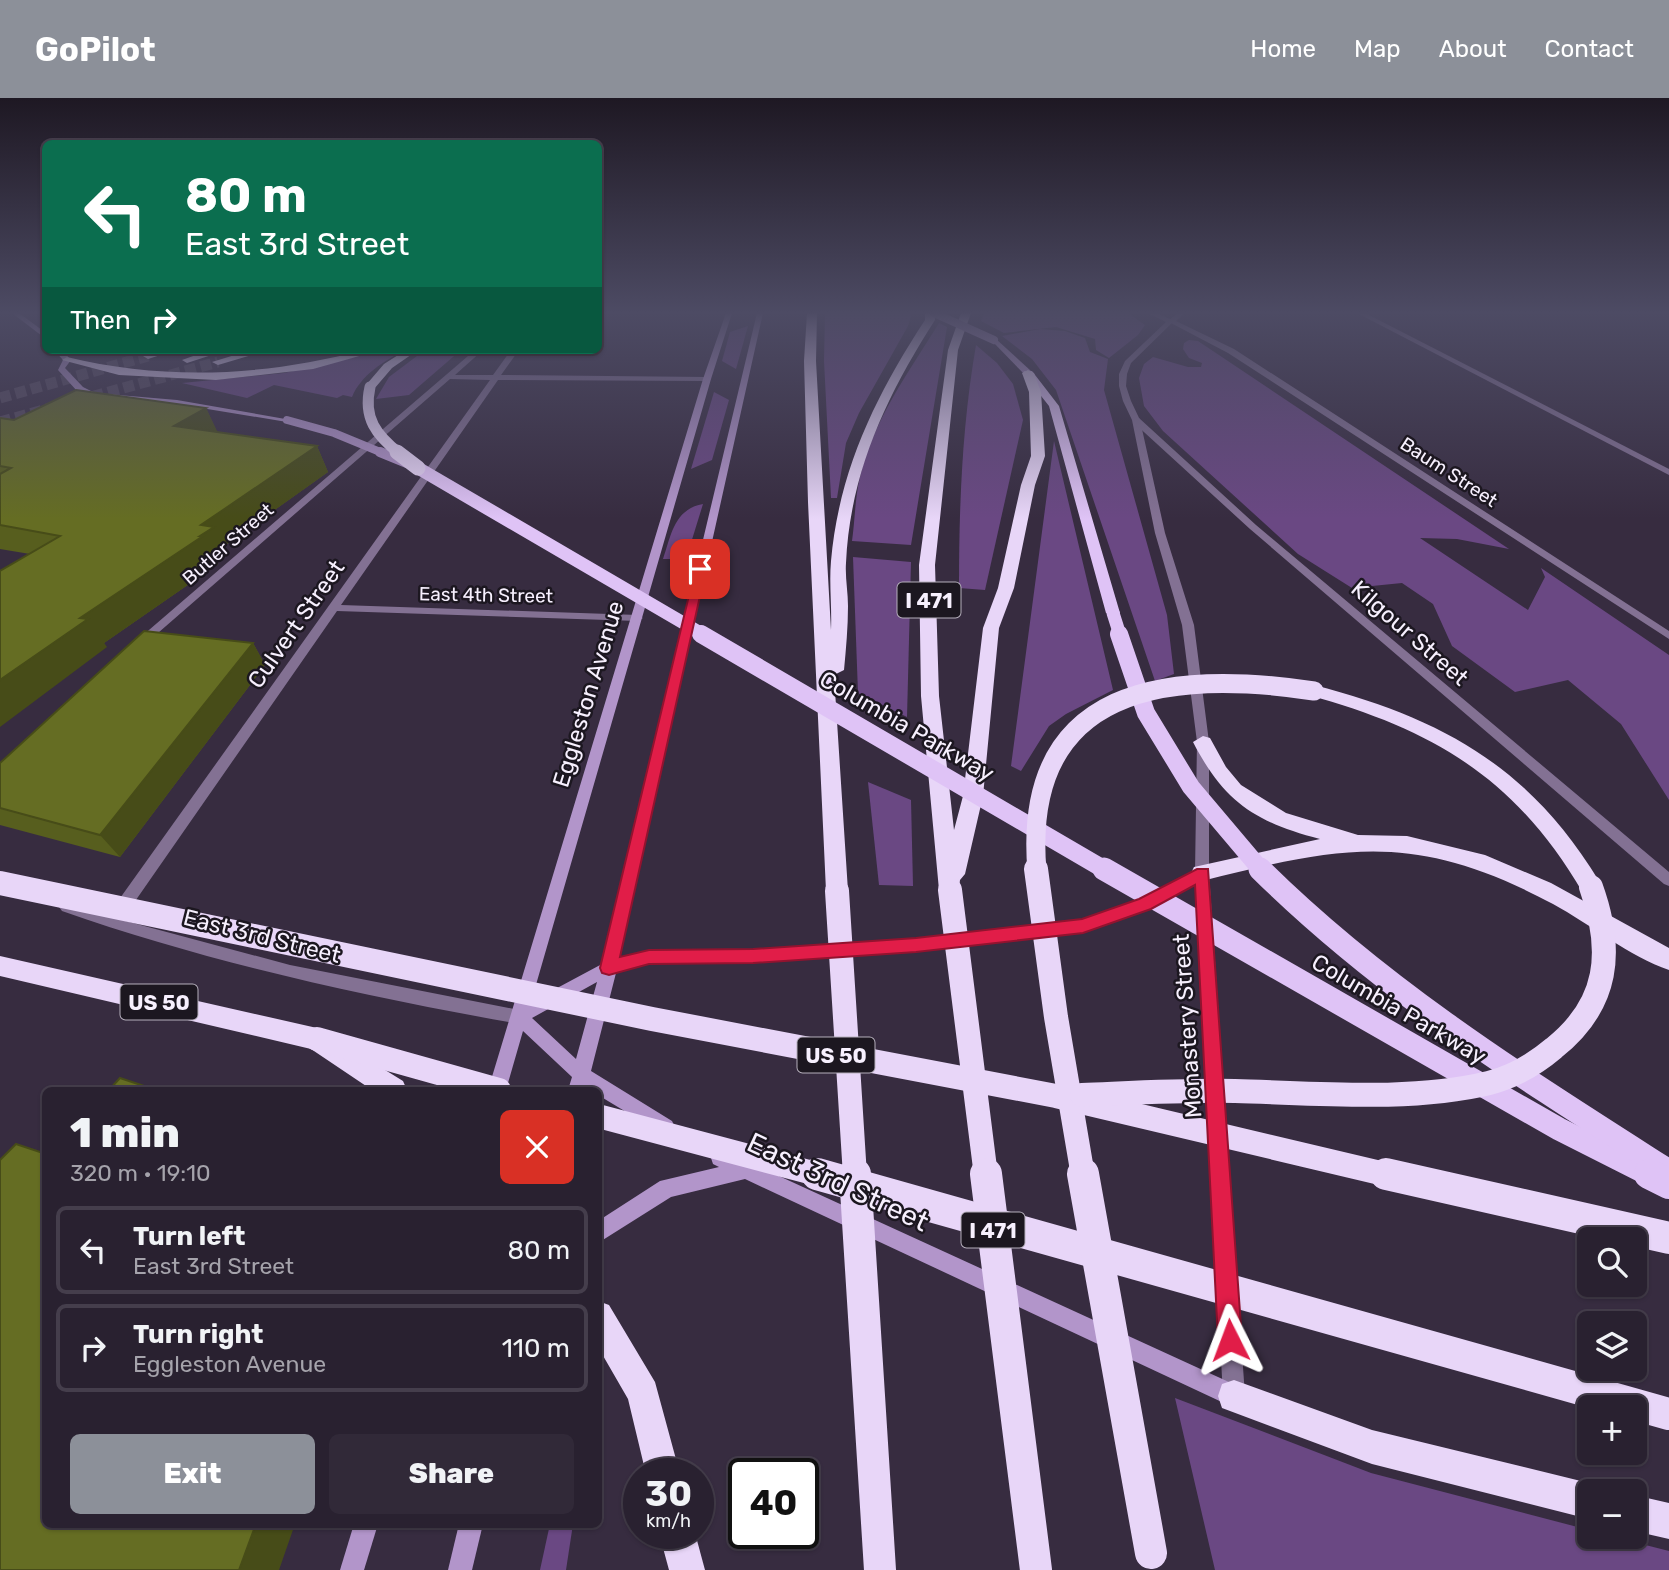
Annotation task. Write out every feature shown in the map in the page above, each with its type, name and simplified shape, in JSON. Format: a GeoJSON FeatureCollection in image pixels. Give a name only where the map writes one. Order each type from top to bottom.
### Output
{"type":"FeatureCollection","features":[{"type":"Feature","properties":{"kind":"highway"},"geometry":{"type":"LineString","coordinates":[[375,382],[365,403],[365,419],[382,439],[418,468]]}},
{"type":"Feature","properties":{"kind":"highway"},"geometry":{"type":"LineString","coordinates":[[811,382],[828,738],[880,1570]]}},
{"type":"Feature","properties":{"kind":"highway"},"geometry":{"type":"LineString","coordinates":[[828,738],[840,609],[839,558],[853,474],[859,447],[877,406],[892,382]]}},
{"type":"Feature","properties":{"kind":"highway","name":"I 471"},"geometry":{"type":"LineString","coordinates":[[949,382],[927,565],[931,645],[930,696],[950,890],[1036,1570]]}},
{"type":"Feature","properties":{"kind":"highway"},"geometry":{"type":"LineString","coordinates":[[950,890],[973,796],[991,628],[1006,588],[1028,485],[1038,456],[1035,392],[1031,382]]}},
{"type":"Feature","properties":{"kind":"highway"},"geometry":{"type":"LineString","coordinates":[[1035,382],[1054,406],[1113,613],[1145,711],[1172,759],[1217,820],[1283,893],[1335,942],[1432,1016],[1669,1171]]}},
{"type":"Feature","properties":{"kind":"highway","name":"Columbia Parkway"},"geometry":{"type":"LineString","coordinates":[[418,468],[1012,816],[1547,1122],[1669,1184]]}},
{"type":"Feature","properties":{"kind":"highway"},"geometry":{"type":"LineString","coordinates":[[1056,1096],[1198,1090],[1355,1095],[1462,1087],[1503,1079],[1547,1053],[1592,1009],[1600,985],[1605,955],[1601,912],[1591,887],[1571,852],[1544,816],[1476,758],[1443,739],[1386,713],[1314,691],[1271,684],[1215,681],[1163,689],[1125,700],[1096,715],[1062,744],[1049,767],[1038,798],[1037,873],[1054,1010],[1155,1570]]}},
{"type":"Feature","properties":{"kind":"highway"},"geometry":{"type":"LineString","coordinates":[[1203,742],[1223,778],[1272,816],[1303,827],[1371,843]]}},
{"type":"Feature","properties":{"kind":"highway"},"geometry":{"type":"LineString","coordinates":[[1202,873],[1287,851],[1371,843],[1405,844],[1442,850],[1542,887],[1669,960]]}},
{"type":"Feature","properties":{"kind":"highway","name":"US 50"},"geometry":{"type":"LineString","coordinates":[[0,883],[652,1019],[1056,1096],[1569,1217],[1669,1238]]}},
{"type":"Feature","properties":{"kind":"highway","name":"US 50"},"geometry":{"type":"LineString","coordinates":[[0,966],[317,1039],[487,1087]]}},
{"type":"Feature","properties":{"kind":"highway"},"geometry":{"type":"LineString","coordinates":[[317,1039],[389,1087]]}},
{"type":"Feature","properties":{"kind":"highway"},"geometry":{"type":"LineString","coordinates":[[602,1117],[892,1192],[1109,1258],[1669,1414]]}},
{"type":"Feature","properties":{"kind":"highway"},"geometry":{"type":"LineString","coordinates":[[602,1323],[643,1394],[659,1458]]}},
{"type":"Feature","properties":{"kind":"highway"},"geometry":{"type":"LineString","coordinates":[[1234,1396],[1372,1447],[1577,1498]]}},
{"type":"Feature","properties":{"kind":"highway"},"geometry":{"type":"LineString","coordinates":[[1647,1516],[1669,1521]]}},
{"type":"Feature","properties":{"kind":"highway"},"geometry":{"type":"LineString","coordinates":[[681,1549],[687,1570]]}},
{"type":"Feature","properties":{"kind":"main road"},"geometry":{"type":"LineString","coordinates":[[73,382],[80,389],[93,395]]}},
{"type":"Feature","properties":{"kind":"main road","name":"Eggleston Avenue"},"geometry":{"type":"LineString","coordinates":[[499,1087],[706,382]]}},
{"type":"Feature","properties":{"kind":"main road"},"geometry":{"type":"LineString","coordinates":[[579,1083],[609,968],[744,382]]}},
{"type":"Feature","properties":{"kind":"main road","name":"Columbia Parkway"},"geometry":{"type":"LineString","coordinates":[[93,395],[151,399],[251,413],[334,433],[418,468]]}},
{"type":"Feature","properties":{"kind":"main road"},"geometry":{"type":"LineString","coordinates":[[519,1017],[609,968],[649,957],[753,956],[916,945],[1083,926],[1145,904],[1202,873]]}},
{"type":"Feature","properties":{"kind":"main road","name":"East 3rd Street"},"geometry":{"type":"LineString","coordinates":[[519,1017],[579,1083]]}},
{"type":"Feature","properties":{"kind":"main road","name":"East 3rd Street"},"geometry":{"type":"LineString","coordinates":[[602,1095],[708,1152],[1234,1396]]}},
{"type":"Feature","properties":{"kind":"main road"},"geometry":{"type":"LineString","coordinates":[[602,1230],[667,1188],[746,1170]]}},
{"type":"Feature","properties":{"kind":"main road"},"geometry":{"type":"LineString","coordinates":[[352,1570],[365,1528]]}},
{"type":"Feature","properties":{"kind":"main road"},"geometry":{"type":"LineString","coordinates":[[460,1570],[470,1528]]}},
{"type":"Feature","properties":{"kind":"street","name":"Butler Street"},"geometry":{"type":"LineString","coordinates":[[132,650],[441,382]]}},
{"type":"Feature","properties":{"kind":"street","name":"Culvert Street"},"geometry":{"type":"LineString","coordinates":[[111,923],[494,382]]}},
{"type":"Feature","properties":{"kind":"street","name":"Monastery Street"},"geometry":{"type":"LineString","coordinates":[[1122,382],[1122,393],[1136,420],[1160,533],[1188,625],[1203,742],[1202,873],[1234,1396]]}},
{"type":"Feature","properties":{"kind":"street","name":"Baum Street"},"geometry":{"type":"LineString","coordinates":[[1278,382],[1669,636]]}},
{"type":"Feature","properties":{"kind":"street"},"geometry":{"type":"LineString","coordinates":[[1493,382],[1669,472]]}},
{"type":"Feature","properties":{"kind":"street"},"geometry":{"type":"LineString","coordinates":[[83,400],[93,395]]}},
{"type":"Feature","properties":{"kind":"street","name":"Kilgour Street"},"geometry":{"type":"LineString","coordinates":[[1136,420],[1262,535],[1665,877]]}},
{"type":"Feature","properties":{"kind":"street","name":"East 4th Street"},"geometry":{"type":"LineString","coordinates":[[333,608],[638,618]]}},
{"type":"Feature","properties":{"kind":"street","name":"East 3rd Street"},"geometry":{"type":"LineString","coordinates":[[0,883],[111,923],[265,965],[519,1017]]}},
{"type":"Feature","properties":{"kind":"shaded area"},"geometry":{"type":"Polygon","coordinates":[[[361,382],[352,397],[343,395],[337,398],[274,385],[247,398],[182,383],[361,382]]]}},
{"type":"Feature","properties":{"kind":"shaded area"},"geometry":{"type":"Polygon","coordinates":[[[386,382],[424,382],[409,395],[376,399],[386,382]]]}},
{"type":"Feature","properties":{"kind":"shaded area"},"geometry":{"type":"Polygon","coordinates":[[[825,382],[877,382],[846,443],[837,498],[831,498],[825,382]]]}},
{"type":"Feature","properties":{"kind":"shaded area"},"geometry":{"type":"Polygon","coordinates":[[[903,382],[938,382],[911,545],[852,541],[858,485],[866,456],[903,382]]]}},
{"type":"Feature","properties":{"kind":"shaded area"},"geometry":{"type":"Polygon","coordinates":[[[970,382],[1011,382],[1023,420],[985,590],[959,588],[962,466],[970,382]]]}},
{"type":"Feature","properties":{"kind":"shaded area"},"geometry":{"type":"Polygon","coordinates":[[[1050,382],[1105,382],[1104,390],[1167,615],[1174,674],[1155,681],[1056,390],[1050,382]]]}},
{"type":"Feature","properties":{"kind":"shaded area"},"geometry":{"type":"Polygon","coordinates":[[[1140,382],[1259,382],[1509,549],[1457,539],[1420,538],[1528,610],[1545,577],[1541,568],[1669,655],[1669,800],[1621,724],[1568,680],[1515,692],[1452,646],[1433,604],[1402,583],[1352,588],[1298,554],[1163,431],[1144,406],[1140,382]]]}},
{"type":"Feature","properties":{"kind":"shaded area"},"geometry":{"type":"Polygon","coordinates":[[[714,392],[729,400],[712,460],[691,469],[714,392]]]}},
{"type":"Feature","properties":{"kind":"shaded area"},"geometry":{"type":"Polygon","coordinates":[[[1054,441],[1113,690],[1066,714],[1049,726],[1021,771],[1011,766],[1054,441]]]}},
{"type":"Feature","properties":{"kind":"shaded area"},"geometry":{"type":"Polygon","coordinates":[[[703,504],[686,559],[663,559],[680,518],[686,511],[703,504]]]}},
{"type":"Feature","properties":{"kind":"shaded area"},"geometry":{"type":"Polygon","coordinates":[[[853,557],[911,562],[907,717],[858,693],[853,557]]]}},
{"type":"Feature","properties":{"kind":"shaded area"},"geometry":{"type":"Polygon","coordinates":[[[868,782],[911,800],[913,886],[879,885],[868,782]]]}},
{"type":"Feature","properties":{"kind":"shaded area"},"geometry":{"type":"Polygon","coordinates":[[[1175,1398],[1371,1473],[1577,1527],[1577,1549],[1647,1549],[1647,1545],[1669,1551],[1669,1570],[1215,1570],[1175,1398]]]}},
{"type":"Feature","properties":{"kind":"shaded area"},"geometry":{"type":"Polygon","coordinates":[[[549,1528],[572,1528],[566,1570],[540,1570],[549,1528]]]}},
{"type":"Feature","properties":{"kind":"building"},"geometry":{"type":"Polygon","coordinates":[[[76,390],[206,408],[174,426],[317,446],[201,525],[214,527],[80,618],[88,619],[0,680],[0,571],[60,536],[0,525],[0,474],[11,468],[0,466],[0,418],[14,420],[76,390]]]}},
{"type":"Feature","properties":{"kind":"building"},"geometry":{"type":"Polygon","coordinates":[[[144,631],[253,643],[100,835],[0,808],[0,763],[144,631]]]}},
{"type":"Feature","properties":{"kind":"building"},"geometry":{"type":"Polygon","coordinates":[[[120,1078],[147,1087],[112,1087],[120,1078]]]}},
{"type":"Feature","properties":{"kind":"building"},"geometry":{"type":"Polygon","coordinates":[[[16,1144],[42,1153],[42,1528],[255,1528],[239,1570],[0,1570],[0,1160],[16,1144]]]}},
{"type":"Feature","properties":{"kind":"tunnel"},"geometry":{"type":"LineString","coordinates":[[0,398],[57,382]]}},
{"type":"Feature","properties":{"kind":"tunnel"},"geometry":{"type":"LineString","coordinates":[[0,422],[146,382]]}},
{"type":"Feature","properties":{"kind":"route"},"geometry":{"type":"LineString","coordinates":[[700,569],[616,927],[609,968],[649,957],[753,956],[916,945],[1083,926],[1145,904],[1202,873],[1230,1340]]}}]}
